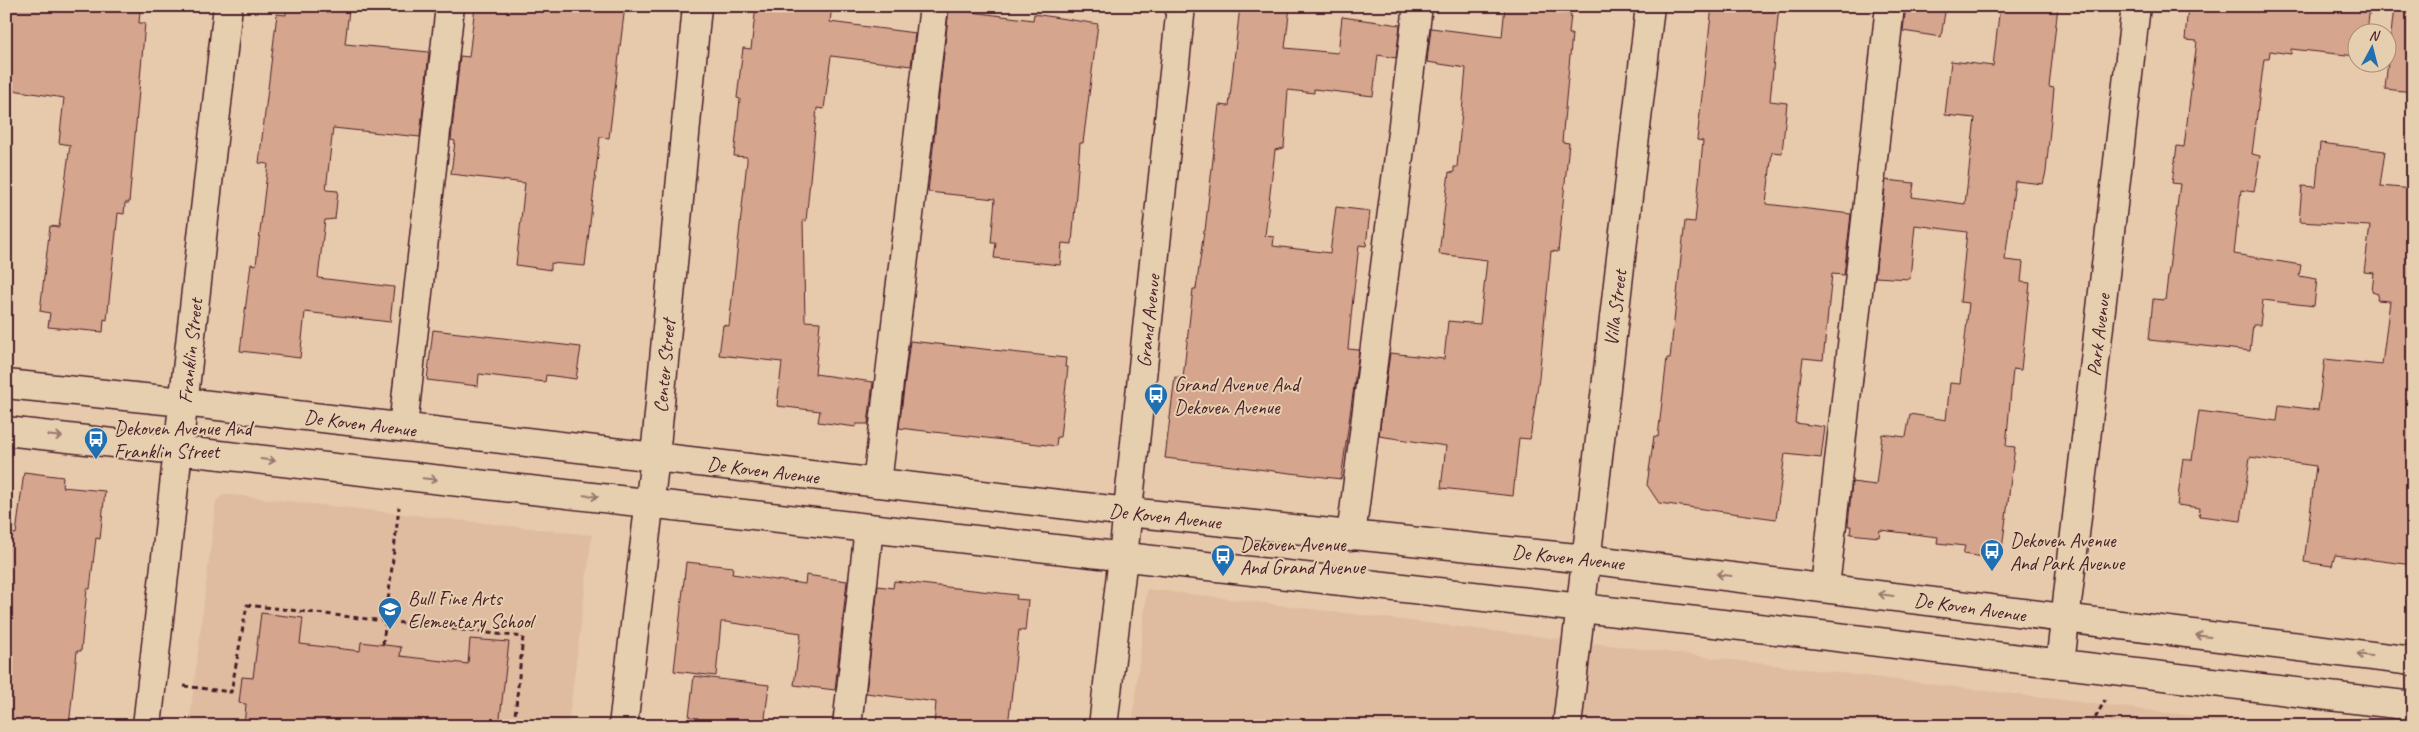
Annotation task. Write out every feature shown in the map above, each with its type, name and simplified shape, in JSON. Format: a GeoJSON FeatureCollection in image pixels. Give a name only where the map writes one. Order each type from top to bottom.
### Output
{"type":"FeatureCollection","features":[{"type":"Feature","properties":{"kind":"street","name":"Franklin Street"},"geometry":{"type":"LineString","coordinates":[[146,726],[228,6]]}},
{"type":"Feature","properties":{"kind":"street"},"geometry":{"type":"LineString","coordinates":[[403,427],[450,6]]}},
{"type":"Feature","properties":{"kind":"street","name":"Center Street"},"geometry":{"type":"LineString","coordinates":[[623,726],[655,457],[698,6]]}},
{"type":"Feature","properties":{"kind":"street"},"geometry":{"type":"LineString","coordinates":[[877,483],[934,6]]}},
{"type":"Feature","properties":{"kind":"street","name":"Grand Avenue"},"geometry":{"type":"LineString","coordinates":[[1102,726],[1123,558],[1181,6]]}},
{"type":"Feature","properties":{"kind":"street"},"geometry":{"type":"LineString","coordinates":[[1351,536],[1418,6]]}},
{"type":"Feature","properties":{"kind":"street","name":"Villa Street"},"geometry":{"type":"LineString","coordinates":[[1567,726],[1650,6]]}},
{"type":"Feature","properties":{"kind":"street"},"geometry":{"type":"LineString","coordinates":[[1824,587],[1890,6]]}},
{"type":"Feature","properties":{"kind":"street","name":"Park Avenue"},"geometry":{"type":"LineString","coordinates":[[2060,664],[2136,6]]}},
{"type":"Feature","properties":{"kind":"street","name":"De Koven Avenue"},"geometry":{"type":"LineString","coordinates":[[6,384],[184,402],[1128,512],[1586,559],[2413,661]]}},
{"type":"Feature","properties":{"kind":"street"},"geometry":{"type":"LineString","coordinates":[[6,431],[179,449],[1123,558],[1822,635],[2413,706]]}},
{"type":"Feature","properties":{"kind":"street"},"geometry":{"type":"LineString","coordinates":[[847,726],[869,528]]}},
{"type":"Feature","properties":{"kind":"path"},"geometry":{"type":"LineString","coordinates":[[383,644],[402,476]]}},
{"type":"Feature","properties":{"kind":"path"},"geometry":{"type":"LineString","coordinates":[[184,686],[231,692],[247,605],[385,623],[523,637],[513,726],[507,725]]}},
{"type":"Feature","properties":{"kind":"path"},"geometry":{"type":"LineString","coordinates":[[2092,726],[2105,700]]}},
{"type":"Feature","properties":{"kind":"shaded area","name":"Bull Fine Arts Elementary School"},"geometry":{"type":"Polygon","coordinates":[[[224,494],[592,535],[568,726],[189,726],[216,501],[224,494]]]}},
{"type":"Feature","properties":{"kind":"shaded area"},"geometry":{"type":"Polygon","coordinates":[[[1147,589],[2278,726],[1132,726],[1147,589]]]}},
{"type":"Feature","properties":{"kind":"building"},"geometry":{"type":"Polygon","coordinates":[[[6,6],[90,6],[140,11],[139,23],[145,23],[129,203],[125,203],[124,214],[118,213],[107,320],[104,319],[103,332],[48,327],[50,313],[40,311],[50,226],[59,227],[70,145],[59,143],[64,98],[6,89],[6,6]]]}},
{"type":"Feature","properties":{"kind":"building"},"geometry":{"type":"Polygon","coordinates":[[[286,6],[337,6],[337,9],[349,10],[345,44],[429,52],[420,137],[333,128],[326,190],[338,191],[335,219],[325,220],[318,278],[394,287],[390,322],[305,312],[300,358],[240,351],[251,264],[256,265],[268,164],[259,163],[277,14],[286,15],[286,6]]]}},
{"type":"Feature","properties":{"kind":"building"},"geometry":{"type":"Polygon","coordinates":[[[475,6],[625,6],[609,138],[600,137],[585,266],[551,263],[551,270],[516,265],[525,183],[451,174],[455,141],[451,140],[460,56],[469,57],[475,6]]]}},
{"type":"Feature","properties":{"kind":"building"},"geometry":{"type":"Polygon","coordinates":[[[756,6],[832,6],[830,22],[915,33],[911,66],[831,56],[824,109],[817,108],[806,221],[803,220],[805,321],[820,322],[815,374],[873,382],[868,424],[856,424],[856,427],[818,422],[820,411],[777,406],[782,362],[719,355],[723,325],[729,326],[747,161],[747,157],[734,156],[740,99],[737,98],[743,48],[751,49],[756,6]]]}},
{"type":"Feature","properties":{"kind":"building"},"geometry":{"type":"Polygon","coordinates":[[[1240,6],[1290,6],[1285,48],[1338,53],[1342,17],[1400,25],[1396,58],[1378,55],[1373,96],[1314,89],[1314,93],[1288,90],[1284,148],[1275,150],[1265,236],[1274,237],[1273,246],[1330,253],[1336,207],[1370,211],[1366,246],[1359,245],[1352,307],[1348,349],[1359,350],[1341,479],[1165,458],[1175,377],[1183,378],[1193,289],[1196,289],[1205,231],[1219,105],[1229,106],[1240,6]]]}},
{"type":"Feature","properties":{"kind":"building"},"geometry":{"type":"Polygon","coordinates":[[[1505,6],[1571,14],[1569,34],[1572,34],[1562,142],[1569,143],[1558,252],[1551,251],[1539,378],[1530,439],[1519,438],[1513,496],[1441,488],[1446,446],[1379,436],[1390,353],[1444,359],[1448,321],[1480,324],[1487,260],[1439,254],[1449,172],[1454,173],[1454,167],[1457,167],[1466,68],[1427,62],[1431,28],[1502,37],[1505,6]]]}},
{"type":"Feature","properties":{"kind":"building"},"geometry":{"type":"Polygon","coordinates":[[[1712,6],[1779,6],[1770,101],[1787,103],[1782,153],[1772,152],[1766,204],[1851,214],[1844,275],[1832,274],[1823,360],[1803,358],[1795,423],[1825,427],[1821,458],[1785,454],[1776,519],[1659,503],[1647,485],[1654,436],[1658,437],[1667,358],[1670,358],[1685,221],[1695,222],[1703,141],[1697,140],[1712,6]]]}},
{"type":"Feature","properties":{"kind":"building"},"geometry":{"type":"Polygon","coordinates":[[[1906,6],[1946,6],[1941,37],[1903,31],[1906,6]]]}},
{"type":"Feature","properties":{"kind":"building"},"geometry":{"type":"Polygon","coordinates":[[[2000,6],[2058,6],[2049,87],[2054,88],[2046,172],[2043,184],[2015,181],[2005,260],[2023,262],[2021,282],[2030,283],[2021,370],[2013,369],[2006,446],[2015,447],[2002,549],[1992,547],[1991,558],[1963,554],[1965,546],[1937,543],[1938,537],[1880,530],[1879,537],[1850,534],[1851,526],[1848,526],[1852,482],[1876,485],[1882,434],[1906,437],[1910,414],[1946,420],[1950,383],[1960,384],[1969,303],[1960,302],[1967,232],[1915,225],[1910,279],[1875,277],[1886,180],[1914,183],[1912,197],[1965,204],[1975,118],[1945,115],[1951,61],[1993,66],[2000,6]]]}},
{"type":"Feature","properties":{"kind":"building"},"geometry":{"type":"Polygon","coordinates":[[[2188,6],[2370,6],[2368,22],[2346,22],[2346,55],[2291,49],[2291,54],[2270,51],[2269,59],[2264,59],[2252,154],[2260,156],[2254,192],[2241,190],[2234,254],[2301,265],[2299,276],[2317,279],[2314,306],[2263,300],[2260,325],[2253,325],[2250,351],[2149,340],[2153,299],[2165,300],[2180,184],[2172,183],[2177,146],[2184,147],[2197,41],[2185,40],[2188,6]]]}},
{"type":"Feature","properties":{"kind":"building"},"geometry":{"type":"Polygon","coordinates":[[[2394,7],[2413,8],[2413,92],[2385,89],[2387,72],[2396,72],[2396,22],[2392,22],[2394,7]]]}},
{"type":"Feature","properties":{"kind":"building"},"geometry":{"type":"Polygon","coordinates":[[[949,9],[1033,20],[1034,14],[1098,24],[1083,143],[1080,143],[1072,244],[1062,243],[1060,265],[994,258],[996,243],[991,243],[995,199],[928,192],[949,9]]]}},
{"type":"Feature","properties":{"kind":"building"},"geometry":{"type":"Polygon","coordinates":[[[2320,143],[2385,151],[2380,186],[2413,189],[2413,565],[2335,555],[2332,566],[2304,562],[2316,466],[2250,457],[2241,521],[2199,516],[2200,508],[2177,505],[2183,458],[2192,460],[2199,411],[2277,421],[2279,405],[2318,410],[2325,359],[2382,365],[2390,301],[2377,300],[2378,294],[2372,292],[2374,273],[2364,272],[2370,226],[2299,222],[2302,186],[2316,187],[2320,143]]]}},
{"type":"Feature","properties":{"kind":"building"},"geometry":{"type":"Polygon","coordinates":[[[433,330],[581,347],[576,379],[546,375],[545,382],[479,374],[478,386],[427,380],[433,330]]]}},
{"type":"Feature","properties":{"kind":"building"},"geometry":{"type":"Polygon","coordinates":[[[910,341],[1066,358],[1065,367],[1068,367],[1060,437],[1057,437],[1056,446],[899,428],[910,341]]]}},
{"type":"Feature","properties":{"kind":"building"},"geometry":{"type":"Polygon","coordinates":[[[24,472],[63,477],[62,487],[105,491],[100,539],[96,538],[90,589],[87,589],[81,651],[77,651],[69,726],[6,726],[6,565],[10,533],[16,534],[24,472]]]}},
{"type":"Feature","properties":{"kind":"building"},"geometry":{"type":"Polygon","coordinates":[[[686,562],[733,567],[732,574],[805,584],[806,575],[847,581],[835,690],[794,685],[801,633],[726,622],[721,622],[716,676],[674,671],[686,562]]]}},
{"type":"Feature","properties":{"kind":"building"},"geometry":{"type":"Polygon","coordinates":[[[894,581],[1017,595],[1016,599],[1028,600],[1025,631],[1019,630],[1008,726],[934,726],[936,702],[866,693],[878,586],[893,588],[894,581]]]}},
{"type":"Feature","properties":{"kind":"building"},"geometry":{"type":"Polygon","coordinates":[[[261,613],[303,618],[300,644],[360,651],[361,642],[401,647],[400,656],[468,664],[470,639],[509,642],[499,726],[244,726],[246,704],[239,703],[242,677],[253,678],[261,613]]]}},
{"type":"Feature","properties":{"kind":"building"},"geometry":{"type":"Polygon","coordinates":[[[694,676],[769,685],[764,726],[733,726],[698,722],[698,718],[689,717],[694,676]]]}},
{"type":"Feature","properties":{"kind":"place","name":"Grand Avenue And Dekoven Avenue"},"geometry":{"type":"Point","coordinates":[1156,416]}},
{"type":"Feature","properties":{"kind":"place","name":"Dekoven Avenue And Franklin Street"},"geometry":{"type":"Point","coordinates":[96,460]}},
{"type":"Feature","properties":{"kind":"place","name":"Dekoven Avenue And Park Avenue"},"geometry":{"type":"Point","coordinates":[1992,572]}},
{"type":"Feature","properties":{"kind":"place","name":"Dekoven Avenue And Grand Avenue"},"geometry":{"type":"Point","coordinates":[1223,577]}},
{"type":"Feature","properties":{"kind":"place","name":"Bull Fine Arts Elementary School"},"geometry":{"type":"Point","coordinates":[390,630]}}]}
